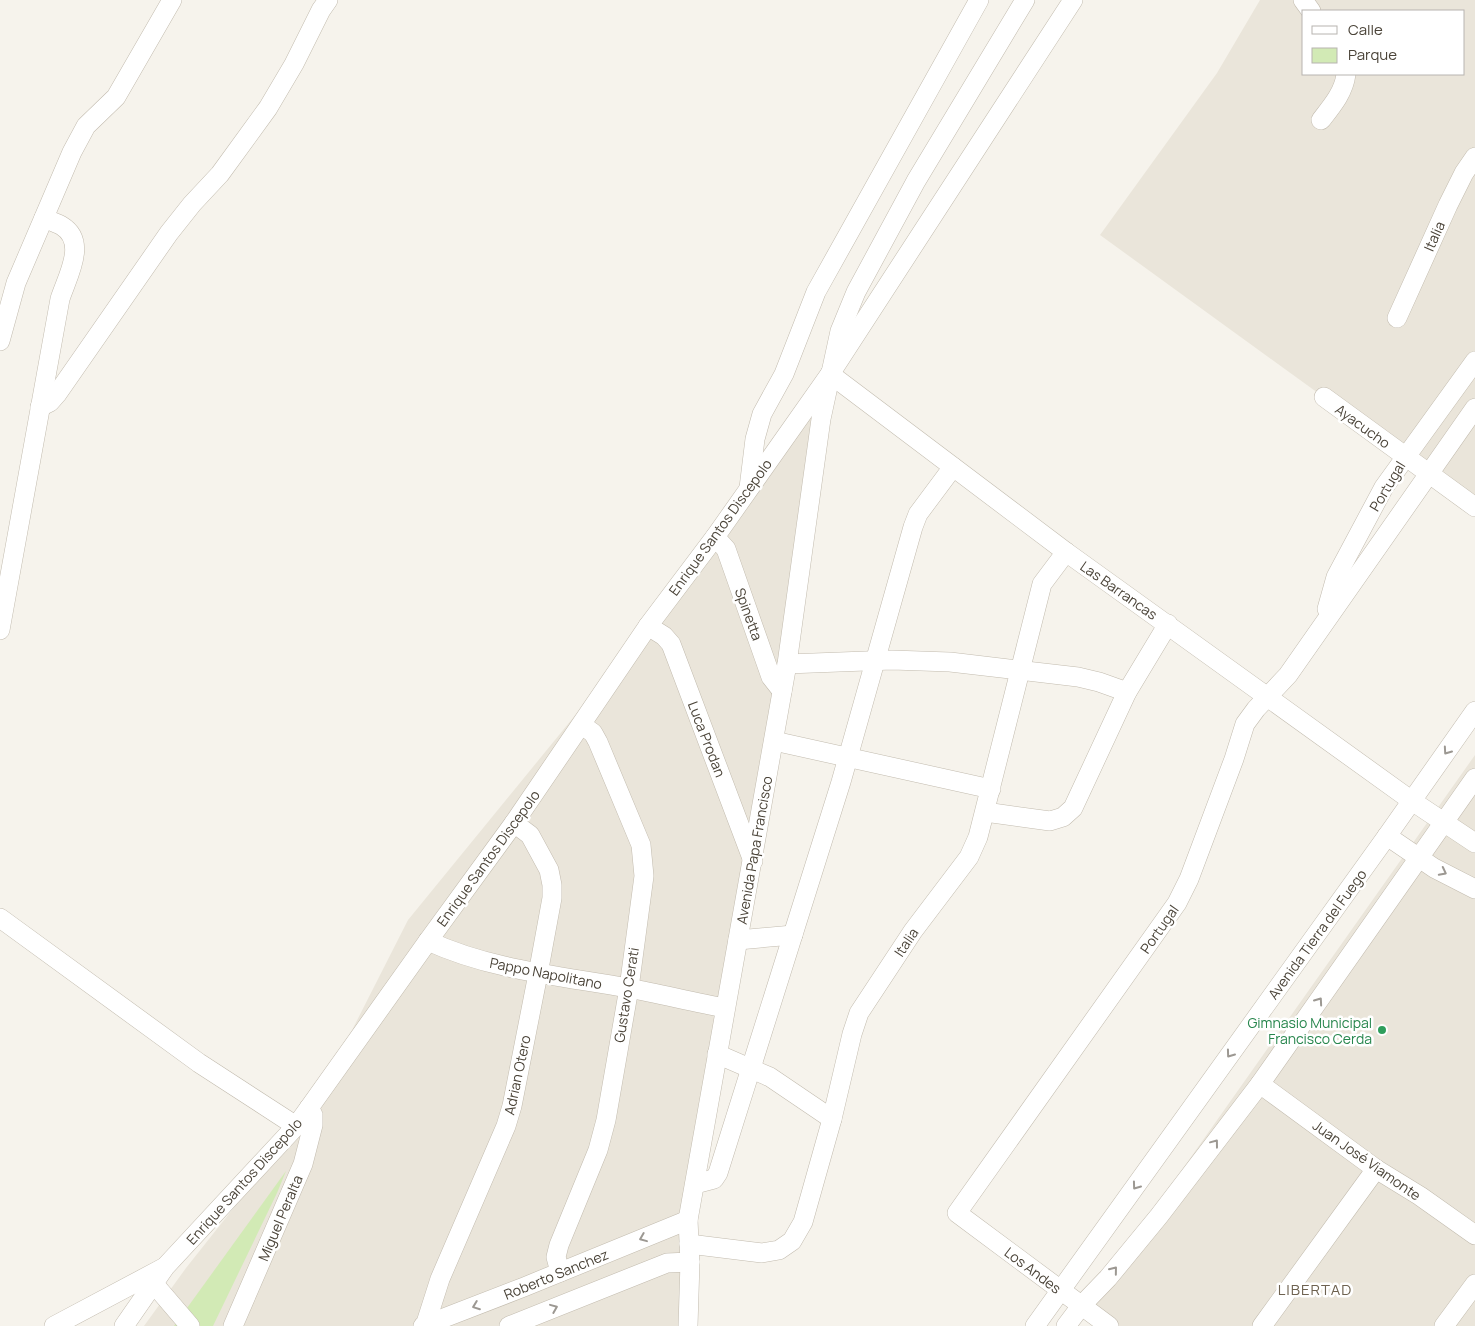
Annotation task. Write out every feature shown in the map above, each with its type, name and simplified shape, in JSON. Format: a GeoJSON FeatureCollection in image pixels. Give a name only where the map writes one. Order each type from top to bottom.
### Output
{"type":"FeatureCollection","features":[{"type":"Feature","properties":{"kind":"street"},"geometry":{"type":"LineString","coordinates":[[0,341],[16,283],[72,152],[86,126],[116,98],[172,0]]}},
{"type":"Feature","properties":{"kind":"street"},"geometry":{"type":"LineString","coordinates":[[40,407],[50,402],[57,394],[169,233],[192,204],[220,174],[268,108],[328,0]]}},
{"type":"Feature","properties":{"kind":"street"},"geometry":{"type":"LineString","coordinates":[[748,490],[755,439],[762,414],[784,374],[816,292],[979,0]]}},
{"type":"Feature","properties":{"kind":"street","name":"Avenida Papa Francisco"},"geometry":{"type":"LineString","coordinates":[[688,1326],[688,1220],[774,741],[787,664],[821,419],[840,331],[856,292],[916,181],[1025,0]]}},
{"type":"Feature","properties":{"kind":"street","name":"Enrique Santos Discepolo"},"geometry":{"type":"LineString","coordinates":[[124,1326],[165,1267],[296,1126],[514,823],[648,626],[715,537],[830,374],[1073,0]]}},
{"type":"Feature","properties":{"kind":"street"},"geometry":{"type":"LineString","coordinates":[[1321,120],[1337,99],[1346,75]]}},
{"type":"Feature","properties":{"kind":"street","name":"Italia"},"geometry":{"type":"LineString","coordinates":[[1397,318],[1448,205],[1464,173],[1475,157]]}},
{"type":"Feature","properties":{"kind":"street"},"geometry":{"type":"LineString","coordinates":[[0,630],[60,298],[73,262],[75,245],[73,235],[62,226],[44,218]]}},
{"type":"Feature","properties":{"kind":"street","name":"Portugal"},"geometry":{"type":"LineString","coordinates":[[1323,625],[1336,577],[1384,487],[1475,361]]}},
{"type":"Feature","properties":{"kind":"street","name":"Las Barrancas"},"geometry":{"type":"LineString","coordinates":[[830,374],[1066,552],[1412,801],[1475,843]]}},
{"type":"Feature","properties":{"kind":"street","name":"Ayacucho"},"geometry":{"type":"LineString","coordinates":[[1324,397],[1475,507]]}},
{"type":"Feature","properties":{"kind":"street","name":"Portugal"},"geometry":{"type":"LineString","coordinates":[[957,1213],[1178,903],[1189,879],[1246,724],[1268,696],[1288,675],[1475,408]]}},
{"type":"Feature","properties":{"kind":"street"},"geometry":{"type":"LineString","coordinates":[[695,1184],[714,1179],[718,1173],[848,758],[918,514],[953,467]]}},
{"type":"Feature","properties":{"kind":"street","name":"Spinetta"},"geometry":{"type":"LineString","coordinates":[[715,537],[726,549],[771,677],[782,691]]}},
{"type":"Feature","properties":{"kind":"street","name":"Italia"},"geometry":{"type":"LineString","coordinates":[[689,1252],[762,1253],[779,1250],[792,1241],[804,1222],[859,1013],[913,931],[969,858],[978,837],[985,812],[1042,584],[1066,552]]}},
{"type":"Feature","properties":{"kind":"street"},"geometry":{"type":"LineString","coordinates":[[985,812],[1050,821],[1063,816],[1073,808],[1127,692],[1168,624]]}},
{"type":"Feature","properties":{"kind":"street","name":"Luca Prodan"},"geometry":{"type":"LineString","coordinates":[[648,626],[664,636],[671,644],[753,862]]}},
{"type":"Feature","properties":{"kind":"street"},"geometry":{"type":"LineString","coordinates":[[787,664],[876,659],[950,662],[1020,672],[1078,677],[1127,692]]}},
{"type":"Feature","properties":{"kind":"street","name":"Avenida Tierra del Fuego"},"geometry":{"type":"LineString","coordinates":[[1035,1326],[1475,711]]}},
{"type":"Feature","properties":{"kind":"street","name":"Gustavo Cerati"},"geometry":{"type":"LineString","coordinates":[[560,1272],[556,1258],[559,1244],[598,1150],[606,1120],[644,876],[641,845],[598,742],[593,732],[582,725]]}},
{"type":"Feature","properties":{"kind":"street"},"geometry":{"type":"LineString","coordinates":[[774,741],[991,789]]}},
{"type":"Feature","properties":{"kind":"street"},"geometry":{"type":"LineString","coordinates":[[1066,1326],[1159,1216],[1260,1084],[1475,778]]}},
{"type":"Feature","properties":{"kind":"street","name":"Adrian Otero"},"geometry":{"type":"LineString","coordinates":[[424,1326],[440,1279],[506,1126],[512,1106],[552,898],[549,870],[530,835],[514,823]]}},
{"type":"Feature","properties":{"kind":"street"},"geometry":{"type":"LineString","coordinates":[[1387,836],[1434,868],[1475,889]]}},
{"type":"Feature","properties":{"kind":"street"},"geometry":{"type":"LineString","coordinates":[[0,918],[199,1063],[296,1126]]}},
{"type":"Feature","properties":{"kind":"street"},"geometry":{"type":"LineString","coordinates":[[738,940],[793,935]]}},
{"type":"Feature","properties":{"kind":"street","name":"Pappo Napolitano"},"geometry":{"type":"LineString","coordinates":[[428,940],[453,952],[538,974],[628,988],[725,1008]]}},
{"type":"Feature","properties":{"kind":"street"},"geometry":{"type":"LineString","coordinates":[[717,1054],[770,1077],[832,1119]]}},
{"type":"Feature","properties":{"kind":"street","name":"Juan José Viamonte"},"geometry":{"type":"LineString","coordinates":[[1260,1084],[1376,1169],[1420,1196],[1475,1235]]}},
{"type":"Feature","properties":{"kind":"street","name":"Miguel Peralta"},"geometry":{"type":"LineString","coordinates":[[233,1326],[303,1164],[313,1125],[313,1115],[309,1108]]}},
{"type":"Feature","properties":{"kind":"street"},"geometry":{"type":"LineString","coordinates":[[1262,1326],[1376,1169]]}},
{"type":"Feature","properties":{"kind":"street","name":"Los Andes"},"geometry":{"type":"LineString","coordinates":[[957,1213],[1081,1306],[1099,1323]]}},
{"type":"Feature","properties":{"kind":"street","name":"Roberto Sanchez"},"geometry":{"type":"LineString","coordinates":[[424,1326],[688,1220]]}},
{"type":"Feature","properties":{"kind":"street"},"geometry":{"type":"LineString","coordinates":[[509,1326],[530,1322],[689,1252]]}},
{"type":"Feature","properties":{"kind":"street"},"geometry":{"type":"LineString","coordinates":[[54,1326],[165,1267]]}},
{"type":"Feature","properties":{"kind":"street"},"geometry":{"type":"LineString","coordinates":[[154,1284],[190,1326]]}},
{"type":"Feature","properties":{"kind":"street"},"geometry":{"type":"LineString","coordinates":[[530,1322],[532,1284]]}},
{"type":"Feature","properties":{"kind":"street"},"geometry":{"type":"LineString","coordinates":[[1444,1326],[1475,1284]]}},
{"type":"Feature","properties":{"kind":"shaded area"},"geometry":{"type":"Polygon","coordinates":[[[1260,0],[1475,0],[1475,514],[1405,456],[1100,235],[1217,73],[1260,0]]]}},
{"type":"Feature","properties":{"kind":"shaded area"},"geometry":{"type":"Polygon","coordinates":[[[827,381],[688,1219],[688,1326],[144,1326],[186,1268],[312,1109],[408,920],[648,626],[827,381]]]}},
{"type":"Feature","properties":{"kind":"shaded area"},"geometry":{"type":"Polygon","coordinates":[[[1475,755],[1475,1326],[1109,1326],[1081,1306],[1155,1208],[1475,755]]]}},
{"type":"Feature","properties":{"kind":"green space"},"geometry":{"type":"Polygon","coordinates":[[[286,1171],[213,1326],[174,1326],[286,1171]]]}},
{"type":"Feature","properties":{"kind":"place","name":"Gimnasio Municipal Francisco Cerda"},"geometry":{"type":"Point","coordinates":[1382,1030]}},
{"type":"Feature","properties":{"kind":"district","name":"LIBERTAD"},"geometry":{"type":"Point","coordinates":[1315,1289]}}]}
